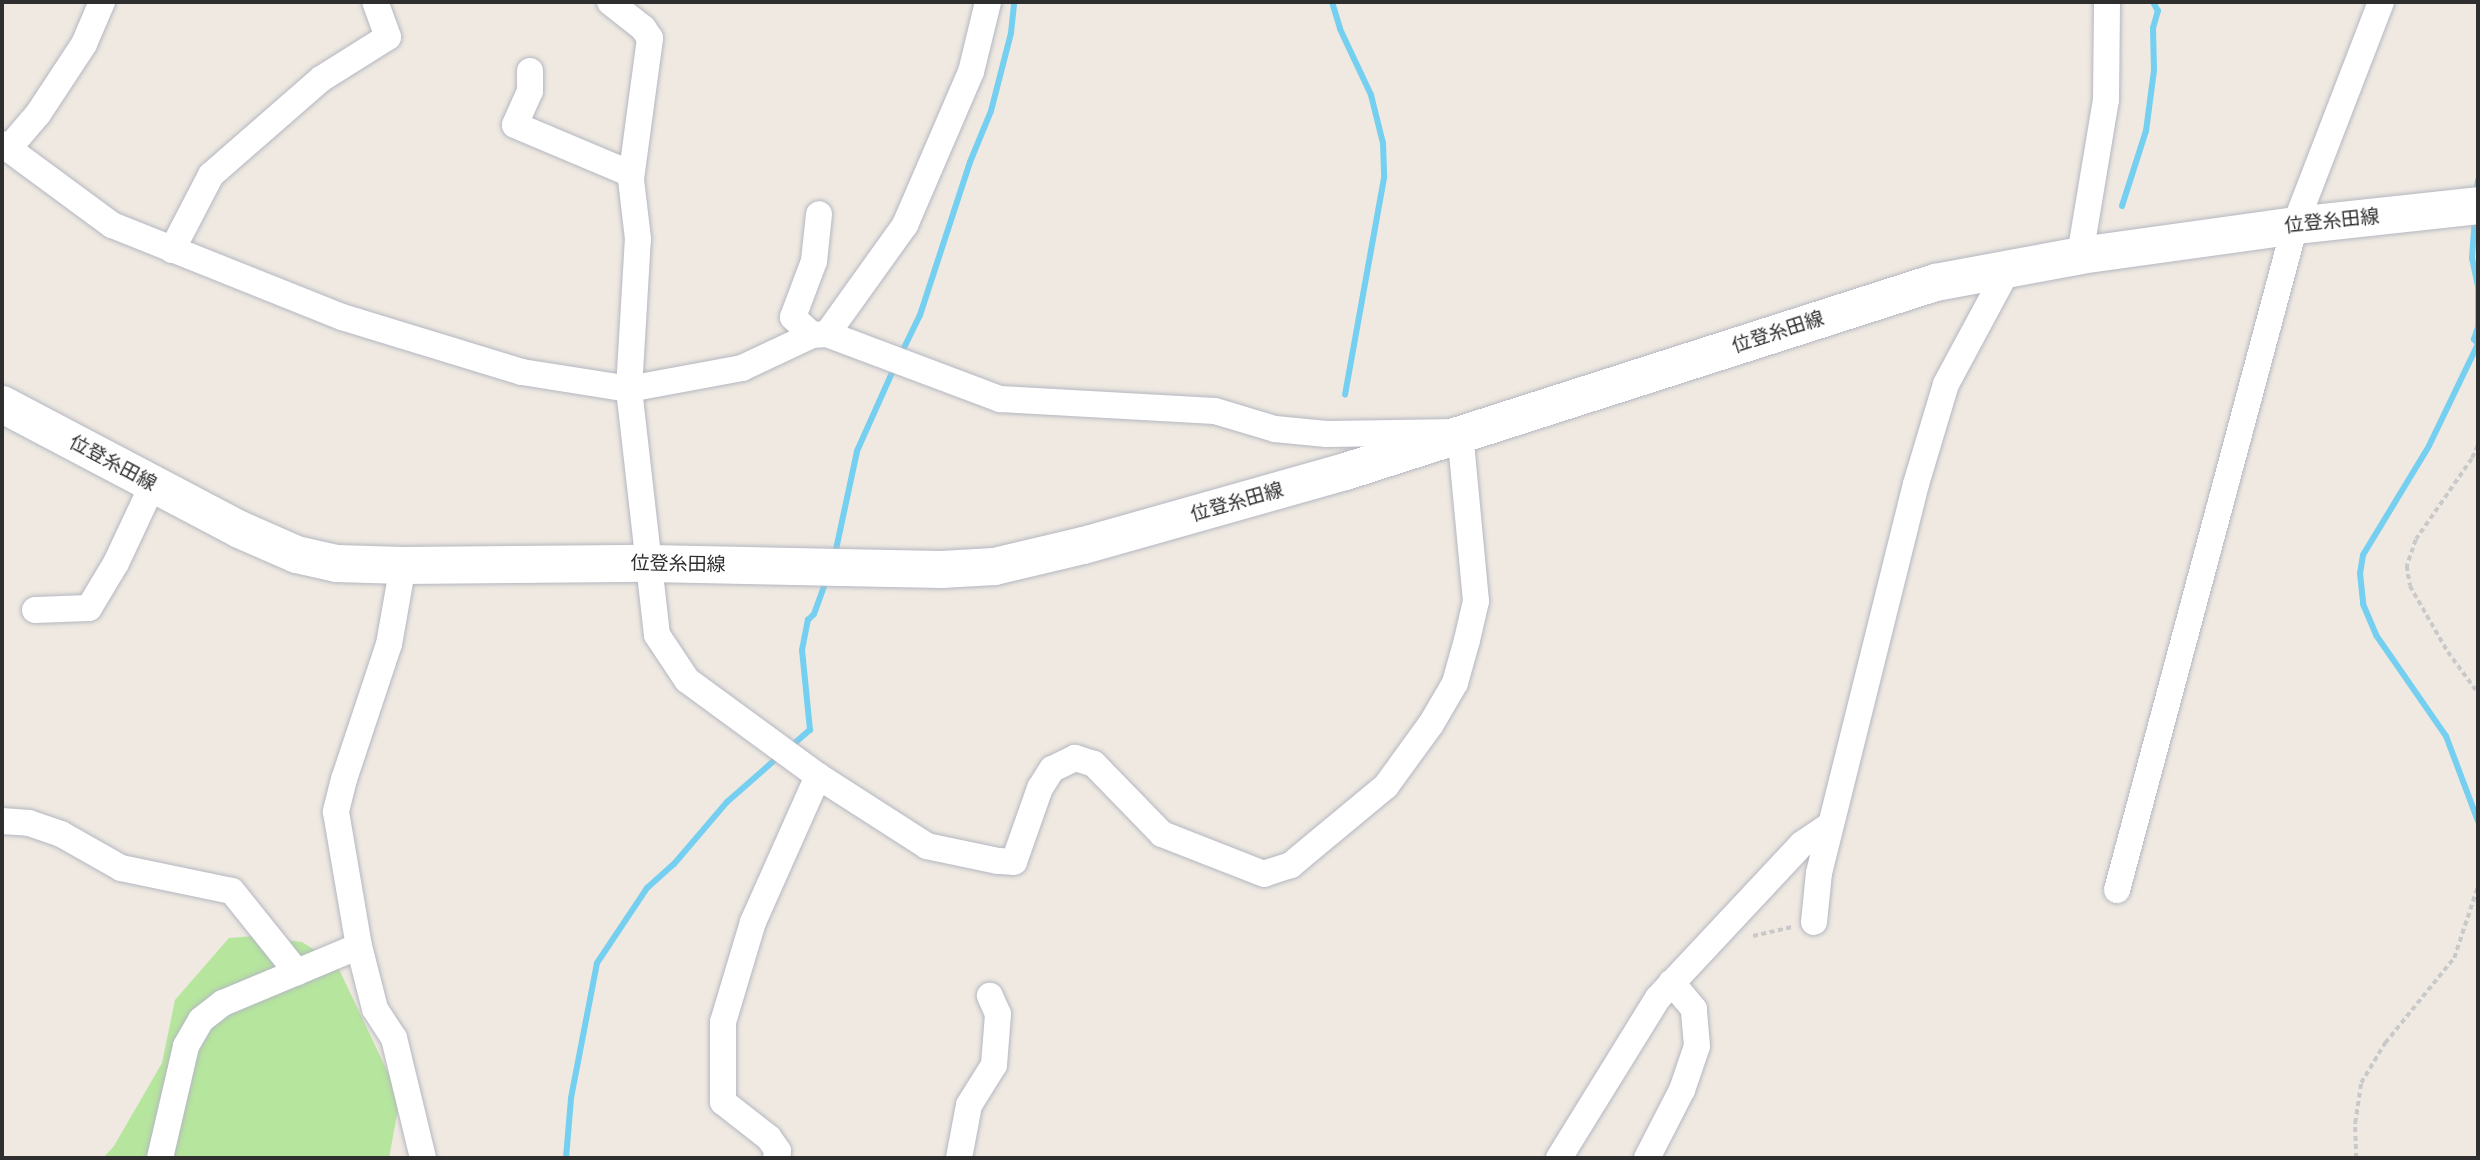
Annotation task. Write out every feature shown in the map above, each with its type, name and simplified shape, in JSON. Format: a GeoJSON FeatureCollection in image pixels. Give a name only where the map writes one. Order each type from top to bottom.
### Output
{"type":"FeatureCollection","features":[{"type":"Feature","properties":{"kind":"main road","name":"位登糸田線"},"geometry":{"type":"LineString","coordinates":[[2,404],[239,529],[296,554],[336,563],[650,563],[901,568],[993,566],[1083,545],[1318,479],[1935,282],[2010,265],[2080,255],[2295,225],[2478,205]]}},
{"type":"Feature","properties":{"kind":"street"},"geometry":{"type":"LineString","coordinates":[[102,2],[84,44],[38,114],[5,147],[112,225],[172,250],[368,325],[522,372],[629,389],[742,368],[819,334],[905,225],[971,72],[988,2]]}},
{"type":"Feature","properties":{"kind":"street"},"geometry":{"type":"LineString","coordinates":[[172,250],[211,174],[321,79],[388,37],[374,2]]}},
{"type":"Feature","properties":{"kind":"street"},"geometry":{"type":"LineString","coordinates":[[611,2],[643,28],[650,38],[631,174],[638,239],[629,389],[657,635],[687,680],[818,776],[927,846],[1014,862],[1040,788],[1052,769],[1075,758],[1094,765],[1162,834],[1264,874],[1291,865],[1386,786],[1431,724],[1455,683],[1476,601],[1460,432],[1326,434],[1275,429],[1215,411],[1000,399],[819,334],[793,317],[814,261],[819,215]]}},
{"type":"Feature","properties":{"kind":"street"},"geometry":{"type":"LineString","coordinates":[[2080,255],[2106,100],[2107,2]]}},
{"type":"Feature","properties":{"kind":"street"},"geometry":{"type":"LineString","coordinates":[[2117,890],[2295,225],[2381,2]]}},
{"type":"Feature","properties":{"kind":"street"},"geometry":{"type":"LineString","coordinates":[[530,71],[530,91],[515,125],[631,174]]}},
{"type":"Feature","properties":{"kind":"street"},"geometry":{"type":"LineString","coordinates":[[1814,922],[1819,873],[1830,825],[1916,484],[1946,384],[2010,265]]}},
{"type":"Feature","properties":{"kind":"street"},"geometry":{"type":"LineString","coordinates":[[35,610],[89,608],[116,564],[153,484]]}},
{"type":"Feature","properties":{"kind":"street"},"geometry":{"type":"LineString","coordinates":[[402,565],[389,644],[344,779],[336,812],[359,946],[375,1009],[394,1038],[423,1158]]}},
{"type":"Feature","properties":{"kind":"street"},"geometry":{"type":"LineString","coordinates":[[776,1158],[778,1152],[769,1138],[723,1102],[723,1022],[753,922],[818,776]]}},
{"type":"Feature","properties":{"kind":"street"},"geometry":{"type":"LineString","coordinates":[[2,821],[29,823],[61,834],[121,868],[232,891],[297,972]]}},
{"type":"Feature","properties":{"kind":"street"},"geometry":{"type":"LineString","coordinates":[[1559,1158],[1658,998],[1671,982],[1802,844],[1830,825]]}},
{"type":"Feature","properties":{"kind":"street"},"geometry":{"type":"LineString","coordinates":[[160,1158],[186,1046],[201,1020],[222,1003],[359,946]]}},
{"type":"Feature","properties":{"kind":"street"},"geometry":{"type":"LineString","coordinates":[[1647,1158],[1682,1090],[1697,1046],[1694,1009],[1671,982]]}},
{"type":"Feature","properties":{"kind":"street"},"geometry":{"type":"LineString","coordinates":[[959,1158],[969,1105],[994,1065],[998,1014],[990,996]]}},
{"type":"Feature","properties":{"kind":"path"},"geometry":{"type":"LineString","coordinates":[[2478,446],[2473,459],[2416,540],[2407,566],[2410,586],[2448,652],[2478,693]]}},
{"type":"Feature","properties":{"kind":"path"},"geometry":{"type":"LineString","coordinates":[[2356,1158],[2355,1123],[2361,1083],[2385,1043],[2454,958],[2478,886]]}},
{"type":"Feature","properties":{"kind":"path"},"geometry":{"type":"LineString","coordinates":[[1753,936],[1814,922]]}},
{"type":"Feature","properties":{"kind":"green space"},"geometry":{"type":"Polygon","coordinates":[[[254,936],[302,942],[336,963],[400,1098],[389,1158],[103,1158],[114,1146],[162,1063],[175,1000],[229,938],[254,936]]]}},
{"type":"Feature","properties":{"kind":"waterway"},"geometry":{"type":"LineString","coordinates":[[900,356],[920,315],[970,162],[991,111],[1011,33],[1014,2]]}},
{"type":"Feature","properties":{"kind":"waterway"},"geometry":{"type":"LineString","coordinates":[[1332,2],[1340,29],[1371,95],[1383,143],[1384,178],[1345,395]]}},
{"type":"Feature","properties":{"kind":"waterway"},"geometry":{"type":"LineString","coordinates":[[2122,206],[2146,131],[2154,70],[2153,28],[2158,11],[2153,2]]}},
{"type":"Feature","properties":{"kind":"waterway"},"geometry":{"type":"LineString","coordinates":[[2476,195],[2478,180]]}},
{"type":"Feature","properties":{"kind":"waterway"},"geometry":{"type":"LineString","coordinates":[[2475,217],[2472,258],[2478,287]]}},
{"type":"Feature","properties":{"kind":"waterway"},"geometry":{"type":"LineString","coordinates":[[2478,289],[2478,327],[2474,339],[2478,344]]}},
{"type":"Feature","properties":{"kind":"waterway"},"geometry":{"type":"LineString","coordinates":[[2478,344],[2429,446],[2363,555],[2360,573],[2363,604],[2376,635],[2446,736],[2478,821]]}},
{"type":"Feature","properties":{"kind":"waterway"},"geometry":{"type":"LineString","coordinates":[[835,554],[857,451],[895,366]]}},
{"type":"Feature","properties":{"kind":"waterway"},"geometry":{"type":"LineString","coordinates":[[789,748],[810,730],[802,650],[808,620],[814,614],[827,578]]}},
{"type":"Feature","properties":{"kind":"waterway"},"geometry":{"type":"LineString","coordinates":[[566,1158],[571,1098],[597,963],[647,888],[674,864],[727,802],[778,757]]}}]}
